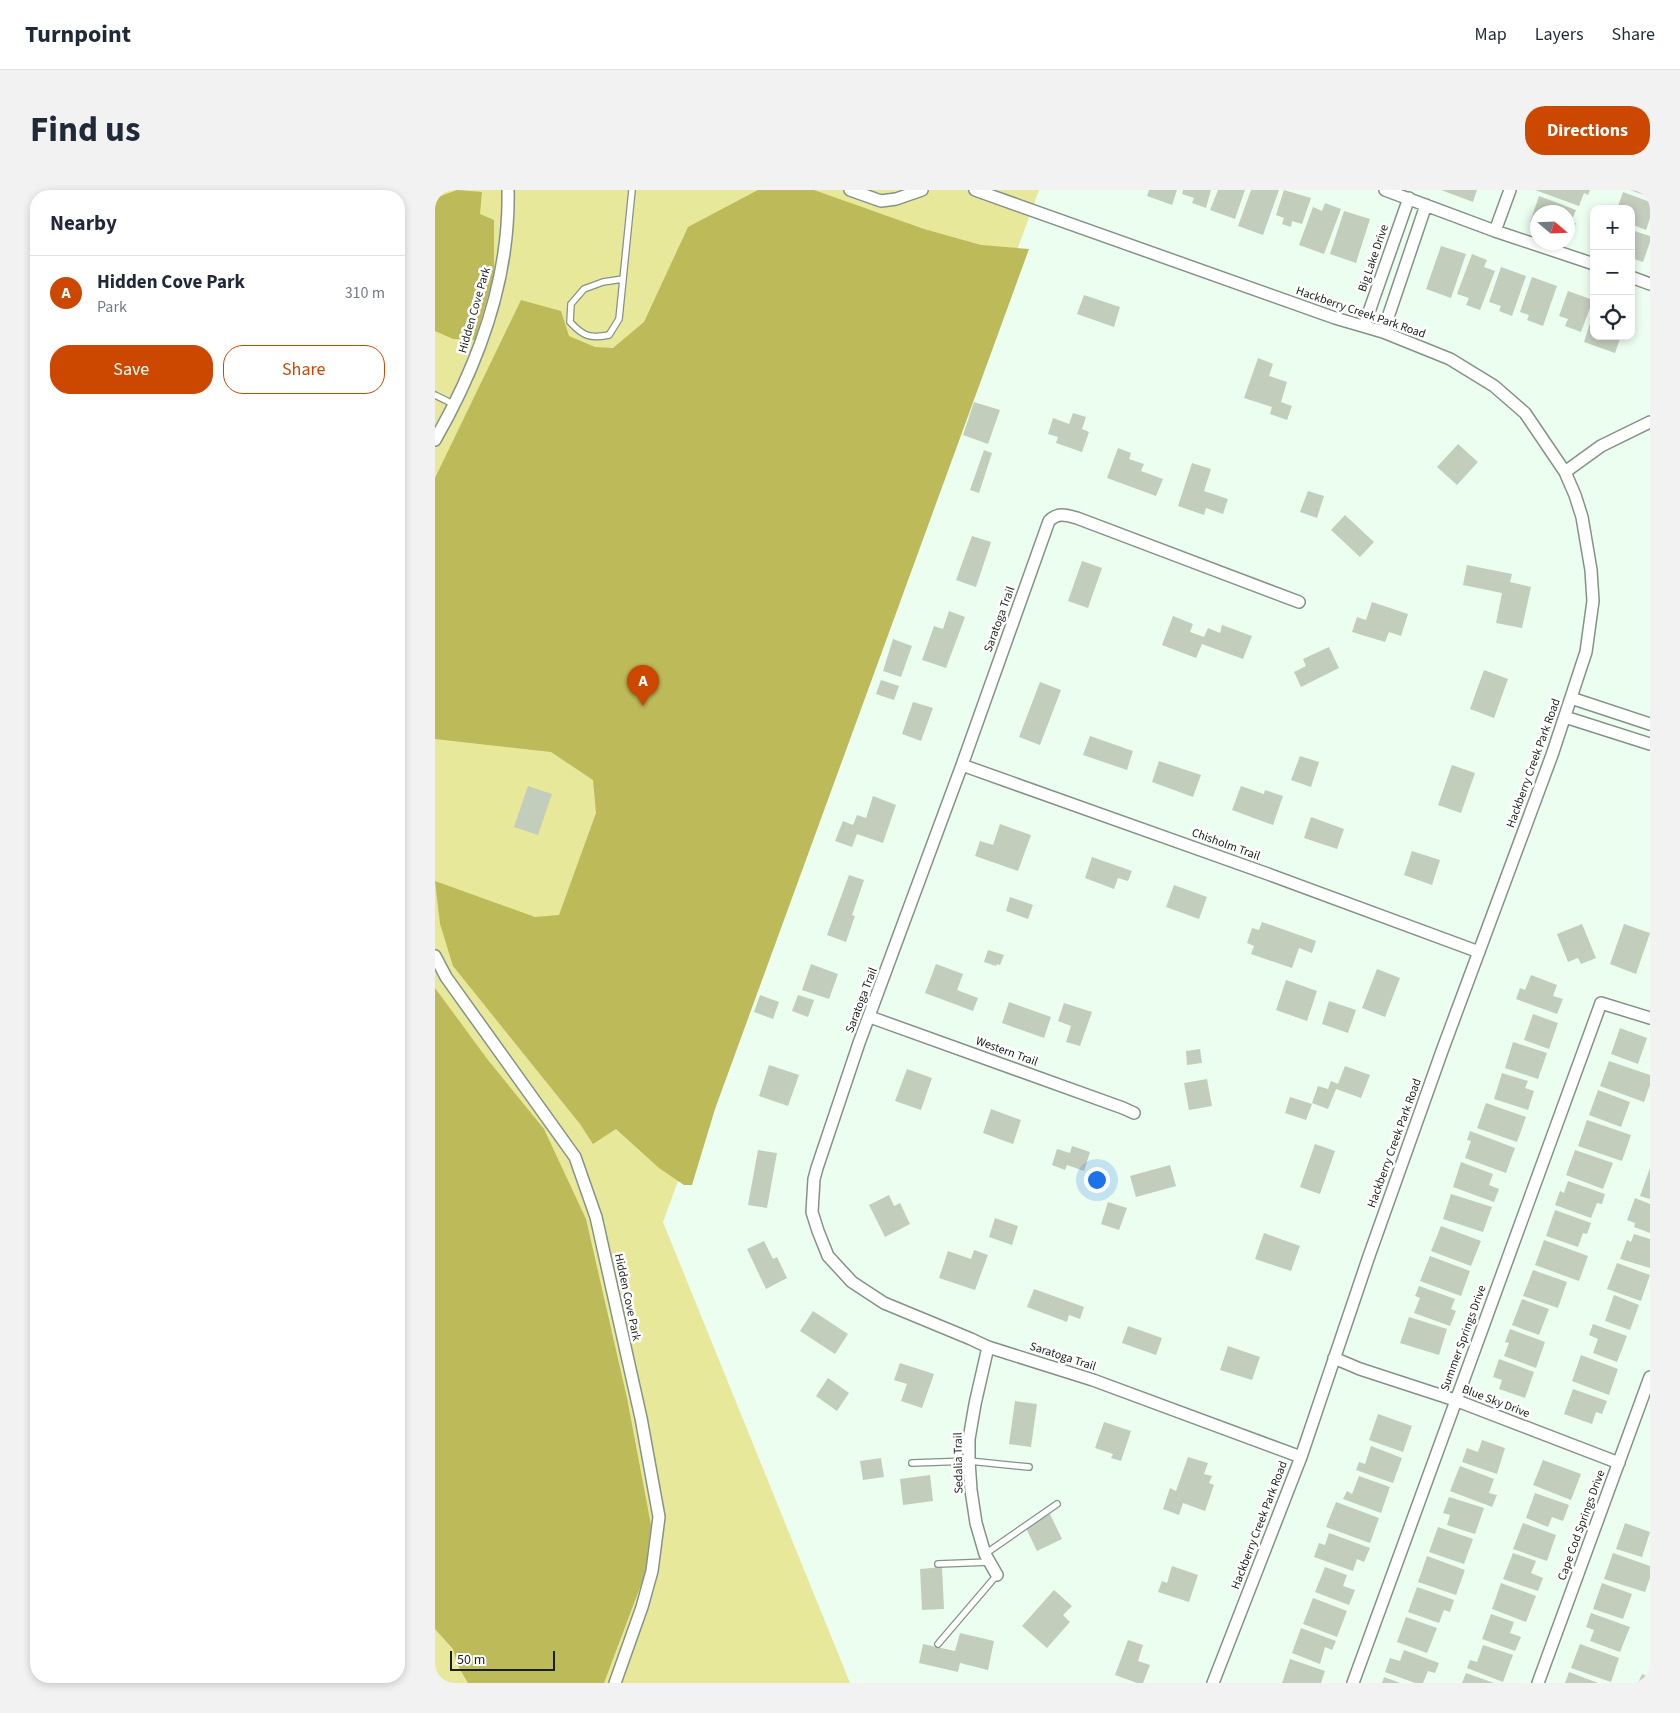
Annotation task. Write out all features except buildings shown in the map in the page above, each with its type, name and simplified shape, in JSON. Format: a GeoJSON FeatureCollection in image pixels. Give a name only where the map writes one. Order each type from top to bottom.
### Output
{"type":"FeatureCollection","features":[{"type":"Feature","properties":{"kind":"street","name":"Hidden Cove Park"},"geometry":{"type":"LineString","coordinates":[[435,440],[455,405],[481,344],[499,281],[508,213],[507,190]]}},
{"type":"Feature","properties":{"kind":"street"},"geometry":{"type":"LineString","coordinates":[[850,190],[881,201],[896,200],[922,190]]}},
{"type":"Feature","properties":{"kind":"street","name":"Hackberry Creek Park Road"},"geometry":{"type":"LineString","coordinates":[[975,190],[1335,318],[1383,332],[1450,359],[1494,386],[1525,413],[1565,472],[1582,518],[1591,570],[1593,601],[1586,652],[1565,717],[1369,1256],[1301,1457],[1213,1683]]}},
{"type":"Feature","properties":{"kind":"street"},"geometry":{"type":"LineString","coordinates":[[1385,190],[1495,231],[1590,263]]}},
{"type":"Feature","properties":{"kind":"street"},"geometry":{"type":"LineString","coordinates":[[1495,231],[1510,190]]}},
{"type":"Feature","properties":{"kind":"street","name":"Big Lake Drive"},"geometry":{"type":"LineString","coordinates":[[1364,326],[1409,198]]}},
{"type":"Feature","properties":{"kind":"street"},"geometry":{"type":"LineString","coordinates":[[1383,332],[1426,205]]}},
{"type":"Feature","properties":{"kind":"street"},"geometry":{"type":"LineString","coordinates":[[1635,278],[1650,284]]}},
{"type":"Feature","properties":{"kind":"street"},"geometry":{"type":"LineString","coordinates":[[1565,472],[1601,446],[1650,422]]}},
{"type":"Feature","properties":{"kind":"street","name":"Saratoga Trail"},"geometry":{"type":"LineString","coordinates":[[1299,602],[1077,518],[1063,514],[1055,515],[1049,521],[962,765],[859,1043],[817,1168],[814,1179],[812,1212],[828,1256],[852,1282],[884,1303],[988,1347],[1093,1380],[1301,1457]]}},
{"type":"Feature","properties":{"kind":"street"},"geometry":{"type":"LineString","coordinates":[[1565,717],[1646,742],[1649,724],[1571,698]]}},
{"type":"Feature","properties":{"kind":"street","name":"Chisholm Trail"},"geometry":{"type":"LineString","coordinates":[[962,765],[1259,870],[1479,952]]}},
{"type":"Feature","properties":{"kind":"street","name":"Hidden Cove Park"},"geometry":{"type":"LineString","coordinates":[[435,956],[446,977],[575,1157],[596,1217],[641,1418],[659,1517],[652,1571],[615,1683]]}},
{"type":"Feature","properties":{"kind":"street","name":"Summer Springs Drive"},"geometry":{"type":"LineString","coordinates":[[1353,1683],[1601,1003],[1650,1018]]}},
{"type":"Feature","properties":{"kind":"street","name":"Western Trail"},"geometry":{"type":"LineString","coordinates":[[870,1016],[1134,1113]]}},
{"type":"Feature","properties":{"kind":"street","name":"Sedalia Trail"},"geometry":{"type":"LineString","coordinates":[[988,1347],[981,1373],[969,1439],[969,1461],[976,1523],[987,1558],[997,1575]]}},
{"type":"Feature","properties":{"kind":"street","name":"Blue Sky Drive"},"geometry":{"type":"LineString","coordinates":[[1334,1358],[1360,1369],[1455,1400],[1619,1463]]}},
{"type":"Feature","properties":{"kind":"street","name":"Cape Cod Springs Drive"},"geometry":{"type":"LineString","coordinates":[[1538,1683],[1650,1377]]}},
{"type":"Feature","properties":{"kind":"lane"},"geometry":{"type":"LineString","coordinates":[[623,279],[603,282],[584,289],[571,304],[570,322],[579,332],[594,338],[609,335],[619,319],[623,279],[631,190]]}},
{"type":"Feature","properties":{"kind":"lane"},"geometry":{"type":"LineString","coordinates":[[435,395],[455,405]]}},
{"type":"Feature","properties":{"kind":"lane"},"geometry":{"type":"LineString","coordinates":[[913,1463],[969,1461],[1029,1467]]}},
{"type":"Feature","properties":{"kind":"lane"},"geometry":{"type":"LineString","coordinates":[[938,1564],[987,1558],[1057,1504]]}},
{"type":"Feature","properties":{"kind":"lane"},"geometry":{"type":"LineString","coordinates":[[938,1644],[997,1575]]}},
{"type":"Feature","properties":{"kind":"shaded area"},"geometry":{"type":"Polygon","coordinates":[[[435,190],[1039,190],[663,1222],[850,1683],[435,1683],[435,190]]]}},
{"type":"Feature","properties":{"kind":"shaded area"},"geometry":{"type":"Polygon","coordinates":[[[457,190],[482,192],[480,214],[494,220],[494,276],[475,340],[453,339],[435,331],[435,198],[457,190]]]}},
{"type":"Feature","properties":{"kind":"shaded area"},"geometry":{"type":"Polygon","coordinates":[[[758,190],[814,190],[924,229],[981,245],[1029,249],[715,1109],[692,1185],[684,1185],[659,1168],[616,1129],[593,1144],[580,1124],[453,966],[440,924],[435,881],[535,917],[559,915],[596,813],[593,780],[551,752],[435,739],[435,478],[521,300],[561,311],[569,336],[595,347],[613,348],[644,322],[688,227],[758,190]]]}},
{"type":"Feature","properties":{"kind":"shaded area"},"geometry":{"type":"Polygon","coordinates":[[[435,988],[488,1060],[544,1129],[586,1219],[627,1398],[651,1525],[645,1574],[604,1683],[468,1683],[458,1666],[453,1649],[435,1629],[435,988]]]}},
{"type":"Feature","properties":{"kind":"place","name":"Hidden Cove Park"},"geometry":{"type":"Point","coordinates":[643,706]}}]}
